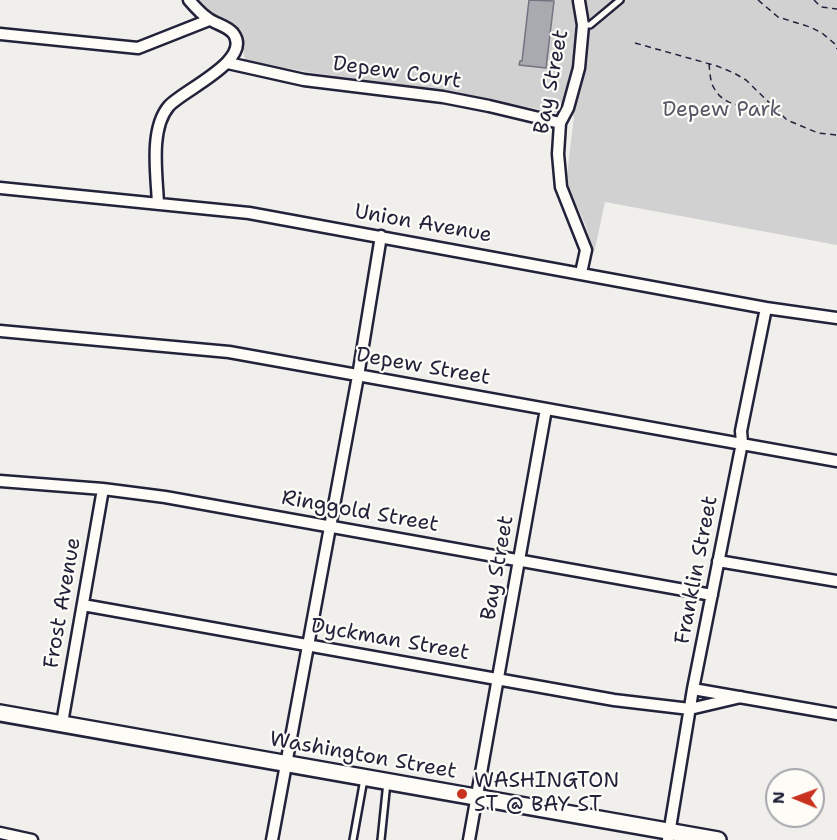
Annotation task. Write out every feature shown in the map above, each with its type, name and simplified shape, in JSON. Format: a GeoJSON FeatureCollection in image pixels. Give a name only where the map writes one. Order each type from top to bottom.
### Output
{"type":"FeatureCollection","features":[{"type":"Feature","properties":{"kind":"street"},"geometry":{"type":"LineString","coordinates":[[158,204],[156,138],[161,120],[169,106],[228,63],[235,52],[236,42],[233,33],[209,20],[189,0]]}},
{"type":"Feature","properties":{"kind":"street","name":"Bay Street"},"geometry":{"type":"LineString","coordinates":[[579,0],[583,25],[574,90],[560,123],[558,154],[561,187],[586,250],[581,273]]}},
{"type":"Feature","properties":{"kind":"street"},"geometry":{"type":"LineString","coordinates":[[0,34],[146,46],[209,20]]}},
{"type":"Feature","properties":{"kind":"street","name":"Depew Court"},"geometry":{"type":"LineString","coordinates":[[228,63],[304,80],[466,102],[560,123]]}},
{"type":"Feature","properties":{"kind":"street","name":"Union Avenue"},"geometry":{"type":"LineString","coordinates":[[0,188],[249,213],[766,308],[837,318]]}},
{"type":"Feature","properties":{"kind":"street"},"geometry":{"type":"LineString","coordinates":[[272,840],[331,526],[381,236]]}},
{"type":"Feature","properties":{"kind":"street","name":"Franklin Street"},"geometry":{"type":"LineString","coordinates":[[668,836],[693,689],[742,443],[741,431],[766,308]]}},
{"type":"Feature","properties":{"kind":"street","name":"Depew Street"},"geometry":{"type":"LineString","coordinates":[[0,331],[229,352],[837,461]]}},
{"type":"Feature","properties":{"kind":"street","name":"Bay Street"},"geometry":{"type":"LineString","coordinates":[[469,840],[546,409]]}},
{"type":"Feature","properties":{"kind":"street","name":"Ringgold Street"},"geometry":{"type":"LineString","coordinates":[[0,481],[103,489],[176,499],[712,595]]}},
{"type":"Feature","properties":{"kind":"street","name":"Frost Avenue"},"geometry":{"type":"LineString","coordinates":[[62,723],[103,489]]}},
{"type":"Feature","properties":{"kind":"street"},"geometry":{"type":"LineString","coordinates":[[718,561],[837,581]]}},
{"type":"Feature","properties":{"kind":"street","name":"Dyckman Street"},"geometry":{"type":"LineString","coordinates":[[83,604],[614,700],[690,709],[741,697]]}},
{"type":"Feature","properties":{"kind":"street"},"geometry":{"type":"LineString","coordinates":[[693,689],[837,714]]}},
{"type":"Feature","properties":{"kind":"street","name":"Washington Street"},"geometry":{"type":"LineString","coordinates":[[0,713],[477,797],[668,836],[718,840]]}},
{"type":"Feature","properties":{"kind":"street"},"geometry":{"type":"LineString","coordinates":[[7,836],[32,840]]}},
{"type":"Feature","properties":{"kind":"lane"},"geometry":{"type":"LineString","coordinates":[[583,25],[590,26],[620,0]]}},
{"type":"Feature","properties":{"kind":"lane"},"geometry":{"type":"LineString","coordinates":[[353,840],[365,777]]}},
{"type":"Feature","properties":{"kind":"lane"},"geometry":{"type":"LineString","coordinates":[[381,840],[387,781]]}},
{"type":"Feature","properties":{"kind":"path"},"geometry":{"type":"LineString","coordinates":[[758,0],[778,17],[822,33],[835,44],[837,49]]}},
{"type":"Feature","properties":{"kind":"path"},"geometry":{"type":"LineString","coordinates":[[814,0],[821,7],[837,9]]}},
{"type":"Feature","properties":{"kind":"path"},"geometry":{"type":"LineString","coordinates":[[635,43],[734,73],[746,80],[787,120],[818,133],[837,135]]}},
{"type":"Feature","properties":{"kind":"path"},"geometry":{"type":"LineString","coordinates":[[709,64],[714,88],[720,96],[745,108],[771,105]]}},
{"type":"Feature","properties":{"kind":"green space","name":"Depew Park"},"geometry":{"type":"Polygon","coordinates":[[[195,0],[837,0],[837,245],[605,202],[594,253],[585,224],[569,188],[567,175],[574,116],[444,91],[307,72],[245,60],[239,30],[195,0]]]}},
{"type":"Feature","properties":{"kind":"shaded area"},"geometry":{"type":"Polygon","coordinates":[[[529,0],[554,1],[546,68],[519,65],[522,61],[529,0]]]}},
{"type":"Feature","properties":{"kind":"place","name":"WASHINGTON ST @ BAY ST"},"geometry":{"type":"Point","coordinates":[462,794]}}]}
